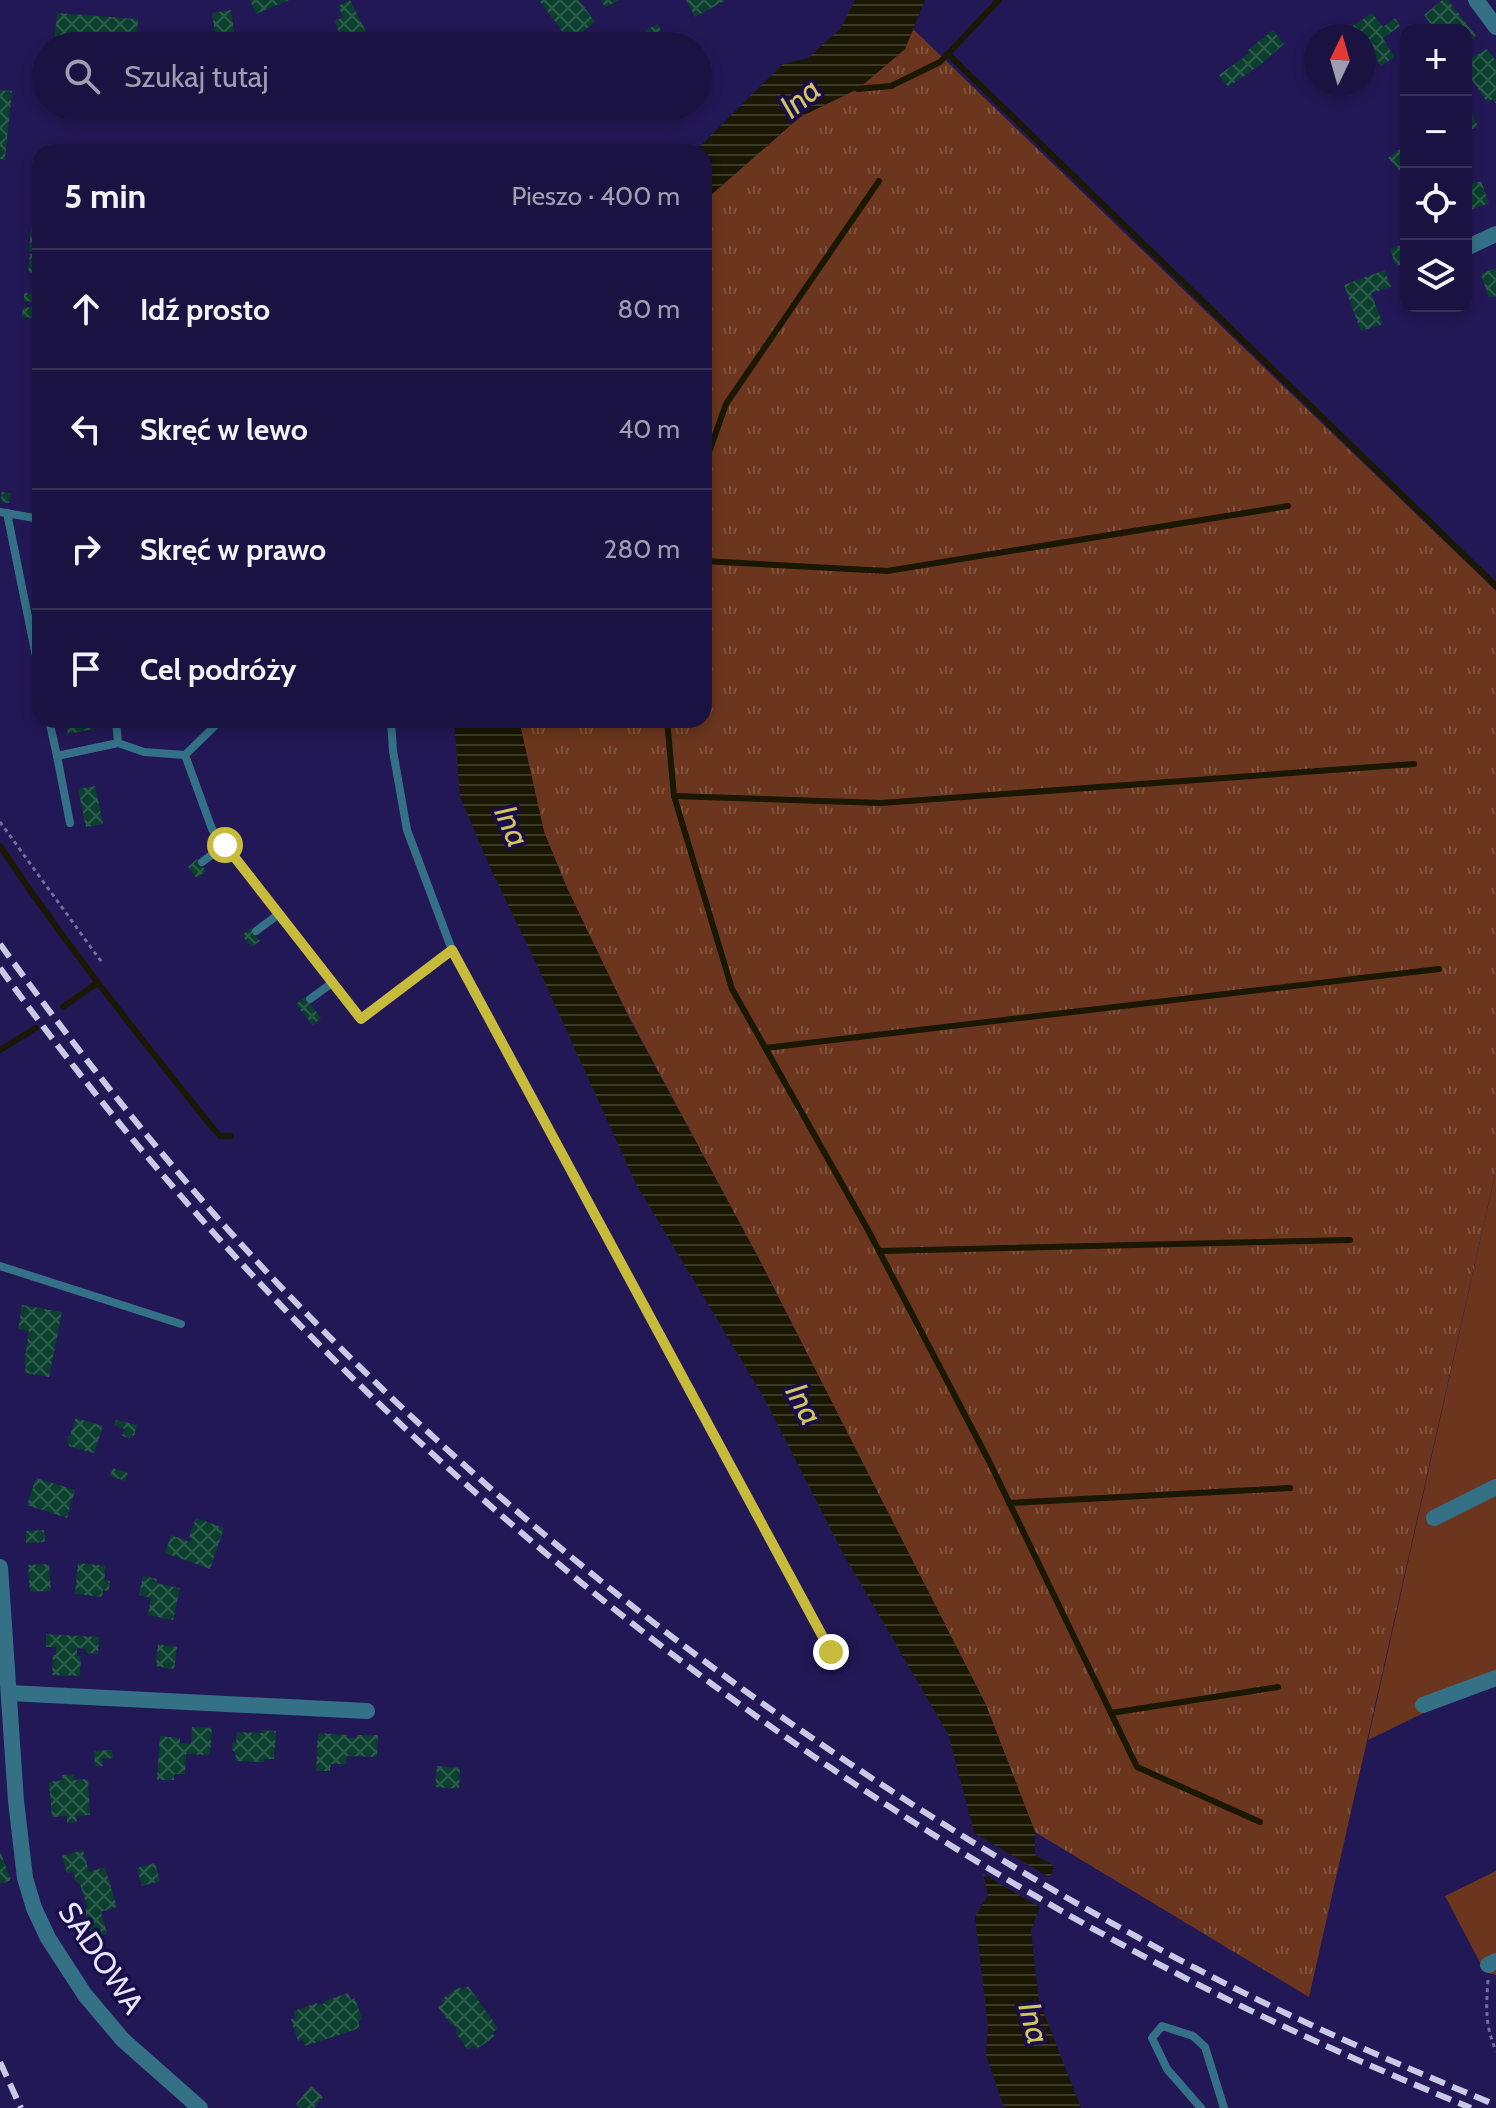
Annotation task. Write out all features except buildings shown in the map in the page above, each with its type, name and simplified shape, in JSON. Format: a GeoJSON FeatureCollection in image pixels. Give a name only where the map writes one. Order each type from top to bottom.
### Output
{"type":"FeatureCollection","features":[{"type":"Feature","properties":{"kind":"street"},"geometry":{"type":"LineString","coordinates":[[1476,0],[1496,27]]}},
{"type":"Feature","properties":{"kind":"street"},"geometry":{"type":"LineString","coordinates":[[1472,245],[1496,234]]}},
{"type":"Feature","properties":{"kind":"street"},"geometry":{"type":"LineString","coordinates":[[1434,1518],[1496,1487]]}},
{"type":"Feature","properties":{"kind":"street","name":"SADOWA"},"geometry":{"type":"LineString","coordinates":[[0,1567],[16,1801],[25,1878],[34,1908],[48,1938],[85,1995],[123,2040],[200,2108]]}},
{"type":"Feature","properties":{"kind":"street"},"geometry":{"type":"LineString","coordinates":[[1423,1705],[1496,1678]]}},
{"type":"Feature","properties":{"kind":"street"},"geometry":{"type":"LineString","coordinates":[[9,1693],[367,1711]]}},
{"type":"Feature","properties":{"kind":"lane"},"geometry":{"type":"LineString","coordinates":[[32,518],[3,513],[32,641]]}},
{"type":"Feature","properties":{"kind":"lane"},"geometry":{"type":"LineString","coordinates":[[51,728],[70,823]]}},
{"type":"Feature","properties":{"kind":"lane"},"geometry":{"type":"LineString","coordinates":[[117,728],[118,743]]}},
{"type":"Feature","properties":{"kind":"lane"},"geometry":{"type":"LineString","coordinates":[[57,756],[118,743],[144,752],[185,755],[213,728]]}},
{"type":"Feature","properties":{"kind":"lane"},"geometry":{"type":"LineString","coordinates":[[392,728],[407,830],[452,950],[831,1652]]}},
{"type":"Feature","properties":{"kind":"lane"},"geometry":{"type":"LineString","coordinates":[[185,755],[212,829],[361,1019],[452,950]]}},
{"type":"Feature","properties":{"kind":"lane"},"geometry":{"type":"LineString","coordinates":[[202,862],[225,845]]}},
{"type":"Feature","properties":{"kind":"lane"},"geometry":{"type":"LineString","coordinates":[[256,931],[279,914]]}},
{"type":"Feature","properties":{"kind":"lane"},"geometry":{"type":"LineString","coordinates":[[310,999],[332,983]]}},
{"type":"Feature","properties":{"kind":"lane"},"geometry":{"type":"LineString","coordinates":[[0,1266],[181,1324]]}},
{"type":"Feature","properties":{"kind":"lane"},"geometry":{"type":"LineString","coordinates":[[1201,2108],[1167,2069],[1152,2038],[1162,2026],[1193,2036],[1205,2047],[1224,2108]]}},
{"type":"Feature","properties":{"kind":"path"},"geometry":{"type":"LineString","coordinates":[[0,822],[103,964]]}},
{"type":"Feature","properties":{"kind":"path"},"geometry":{"type":"LineString","coordinates":[[1492,1963],[1486,2009],[1488,2033],[1496,2051]]}},
{"type":"Feature","properties":{"kind":"green space"},"geometry":{"type":"Polygon","coordinates":[[[913,29],[1496,591],[1496,1170],[1309,1997],[1035,1832],[986,1705],[759,1259],[627,1013],[567,888],[544,832],[521,728],[712,728],[712,194],[800,117],[858,88],[905,49],[913,29]]]}},
{"type":"Feature","properties":{"kind":"green space"},"geometry":{"type":"Polygon","coordinates":[[[1496,1170],[1496,1678],[1368,1740],[1496,1170]]]}},
{"type":"Feature","properties":{"kind":"green space"},"geometry":{"type":"Polygon","coordinates":[[[1496,1871],[1496,1975],[1485,1972],[1445,1896],[1496,1871]]]}},
{"type":"Feature","properties":{"kind":"water","name":"Ina"},"geometry":{"type":"Polygon","coordinates":[[[855,0],[925,0],[905,49],[858,89],[800,117],[712,194],[712,144],[702,144],[783,64],[808,58],[841,28],[855,0]]]}},
{"type":"Feature","properties":{"kind":"water","name":"Ina"},"geometry":{"type":"Polygon","coordinates":[[[455,728],[521,728],[544,832],[567,888],[629,1018],[759,1259],[986,1705],[1035,1832],[1035,1855],[1054,1866],[1031,1931],[1039,2001],[1081,2108],[1004,2108],[986,2055],[988,2027],[975,1917],[988,1895],[948,1734],[844,1555],[764,1398],[636,1184],[460,797],[455,728]]]}},
{"type":"Feature","properties":{"kind":"pier"},"geometry":{"type":"Polygon","coordinates":[[[969,1830],[1051,1878],[1043,1909],[978,1871],[969,1830]]]}},
{"type":"Feature","properties":{"kind":"waterway"},"geometry":{"type":"LineString","coordinates":[[858,89],[891,86],[940,62],[999,0]]}},
{"type":"Feature","properties":{"kind":"waterway"},"geometry":{"type":"LineString","coordinates":[[948,54],[1496,586]]}},
{"type":"Feature","properties":{"kind":"waterway"},"geometry":{"type":"LineString","coordinates":[[712,443],[726,404],[879,181]]}},
{"type":"Feature","properties":{"kind":"waterway"},"geometry":{"type":"LineString","coordinates":[[712,561],[887,571],[1288,506]]}},
{"type":"Feature","properties":{"kind":"waterway"},"geometry":{"type":"LineString","coordinates":[[668,728],[674,796],[732,989],[868,1230],[989,1461],[1137,1767],[1260,1822]]}},
{"type":"Feature","properties":{"kind":"waterway"},"geometry":{"type":"LineString","coordinates":[[674,796],[881,803],[1414,764]]}},
{"type":"Feature","properties":{"kind":"waterway"},"geometry":{"type":"LineString","coordinates":[[0,846],[76,954],[157,1058],[220,1136],[231,1136]]}},
{"type":"Feature","properties":{"kind":"waterway"},"geometry":{"type":"LineString","coordinates":[[765,1048],[1439,969]]}},
{"type":"Feature","properties":{"kind":"waterway"},"geometry":{"type":"LineString","coordinates":[[63,1007],[97,983]]}},
{"type":"Feature","properties":{"kind":"waterway"},"geometry":{"type":"LineString","coordinates":[[0,1050],[36,1028]]}},
{"type":"Feature","properties":{"kind":"waterway"},"geometry":{"type":"LineString","coordinates":[[880,1251],[1350,1240]]}},
{"type":"Feature","properties":{"kind":"waterway"},"geometry":{"type":"LineString","coordinates":[[1009,1503],[1290,1488]]}},
{"type":"Feature","properties":{"kind":"waterway"},"geometry":{"type":"LineString","coordinates":[[1111,1713],[1278,1687]]}},
{"type":"Feature","properties":{"kind":"railway"},"geometry":{"type":"LineString","coordinates":[[0,944],[147,1135],[266,1271],[407,1412],[510,1505],[616,1593],[726,1677],[839,1757],[956,1832],[1075,1902],[1270,2006],[1496,2105]]}},
{"type":"Feature","properties":{"kind":"railway"},"geometry":{"type":"LineString","coordinates":[[0,968],[121,1125],[251,1273],[390,1414],[537,1546],[692,1669],[854,1783],[1022,1888],[1229,2000],[1471,2108]]}},
{"type":"Feature","properties":{"kind":"railway"},"geometry":{"type":"LineString","coordinates":[[0,2062],[21,2108]]}},
{"type":"Feature","properties":{"kind":"route"},"geometry":{"type":"LineString","coordinates":[[225,845],[361,1019],[452,950],[831,1652]]}}]}
